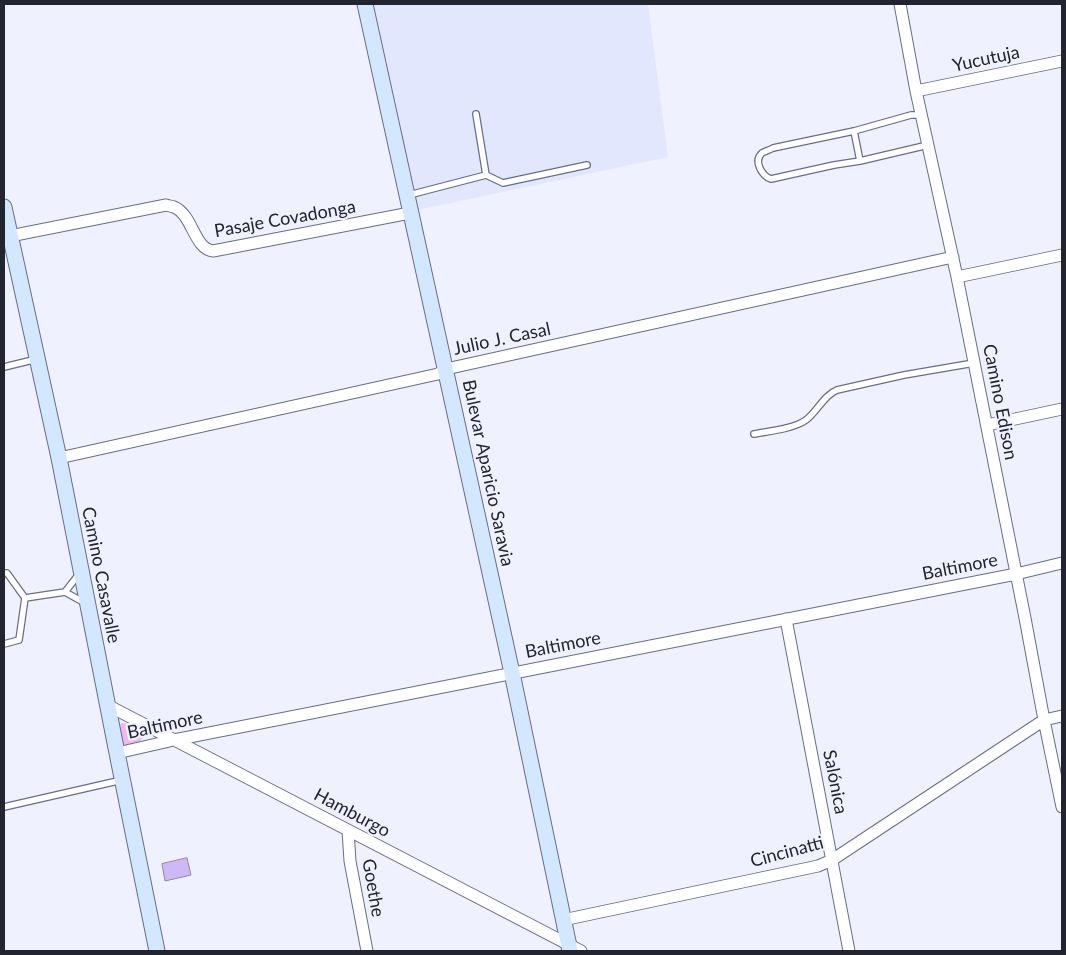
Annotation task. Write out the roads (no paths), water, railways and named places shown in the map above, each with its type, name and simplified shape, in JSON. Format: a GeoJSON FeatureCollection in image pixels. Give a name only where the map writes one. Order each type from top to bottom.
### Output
{"type":"FeatureCollection","features":[{"type":"Feature","properties":{"kind":"street","name":"Bulevar Aparicio Saravia"},"geometry":{"type":"LineString","coordinates":[[365,4],[512,673],[563,920],[573,949]]}},
{"type":"Feature","properties":{"kind":"street","name":"Camino Edison"},"geometry":{"type":"LineString","coordinates":[[900,4],[916,91],[953,257],[987,425],[1062,807]]}},
{"type":"Feature","properties":{"kind":"street","name":"Yucutuja"},"geometry":{"type":"LineString","coordinates":[[916,91],[1062,61]]}},
{"type":"Feature","properties":{"kind":"street","name":"Pasaje Covadonga"},"geometry":{"type":"LineString","coordinates":[[10,236],[166,205],[180,211],[189,222],[201,244],[207,250],[213,251],[410,213]]}},
{"type":"Feature","properties":{"kind":"street","name":"Camino Casavalle"},"geometry":{"type":"LineString","coordinates":[[4,207],[59,458],[116,754],[157,951]]}},
{"type":"Feature","properties":{"kind":"street","name":"Julio J. Casal"},"geometry":{"type":"LineString","coordinates":[[59,458],[438,374],[446,369],[953,257]]}},
{"type":"Feature","properties":{"kind":"street"},"geometry":{"type":"LineString","coordinates":[[957,277],[1062,257]]}},
{"type":"Feature","properties":{"kind":"street"},"geometry":{"type":"LineString","coordinates":[[987,425],[1062,408]]}},
{"type":"Feature","properties":{"kind":"street","name":"Baltimore"},"geometry":{"type":"LineString","coordinates":[[116,754],[174,740],[1016,574],[1062,563]]}},
{"type":"Feature","properties":{"kind":"street","name":"Salónica"},"geometry":{"type":"LineString","coordinates":[[786,619],[849,951]]}},
{"type":"Feature","properties":{"kind":"street","name":"Hamburgo"},"geometry":{"type":"LineString","coordinates":[[107,704],[573,949]]}},
{"type":"Feature","properties":{"kind":"street"},"geometry":{"type":"LineString","coordinates":[[1044,720],[1062,716]]}},
{"type":"Feature","properties":{"kind":"street","name":"Cincinatti"},"geometry":{"type":"LineString","coordinates":[[563,920],[818,866],[832,860],[1044,720]]}},
{"type":"Feature","properties":{"kind":"street","name":"Goethe"},"geometry":{"type":"LineString","coordinates":[[348,831],[350,861],[367,951]]}},
{"type":"Feature","properties":{"kind":"lane"},"geometry":{"type":"LineString","coordinates":[[476,114],[486,175]]}},
{"type":"Feature","properties":{"kind":"lane"},"geometry":{"type":"LineString","coordinates":[[921,114],[910,115],[854,131],[773,148],[763,152],[759,157],[759,168],[766,178],[771,179],[834,165],[860,162],[928,145]]}},
{"type":"Feature","properties":{"kind":"lane"},"geometry":{"type":"LineString","coordinates":[[854,131],[860,162]]}},
{"type":"Feature","properties":{"kind":"lane"},"geometry":{"type":"LineString","coordinates":[[407,196],[486,175],[503,183],[587,165]]}},
{"type":"Feature","properties":{"kind":"lane"},"geometry":{"type":"LineString","coordinates":[[4,367],[37,359]]}},
{"type":"Feature","properties":{"kind":"lane"},"geometry":{"type":"LineString","coordinates":[[754,434],[776,430],[805,421],[832,392],[837,390],[904,375],[974,363]]}},
{"type":"Feature","properties":{"kind":"lane"},"geometry":{"type":"LineString","coordinates":[[4,573],[7,572],[26,598],[19,640],[4,644]]}},
{"type":"Feature","properties":{"kind":"lane"},"geometry":{"type":"LineString","coordinates":[[65,592],[81,572]]}},
{"type":"Feature","properties":{"kind":"lane"},"geometry":{"type":"LineString","coordinates":[[26,598],[65,592],[88,605]]}},
{"type":"Feature","properties":{"kind":"lane"},"geometry":{"type":"LineString","coordinates":[[4,807],[122,780]]}}]}
